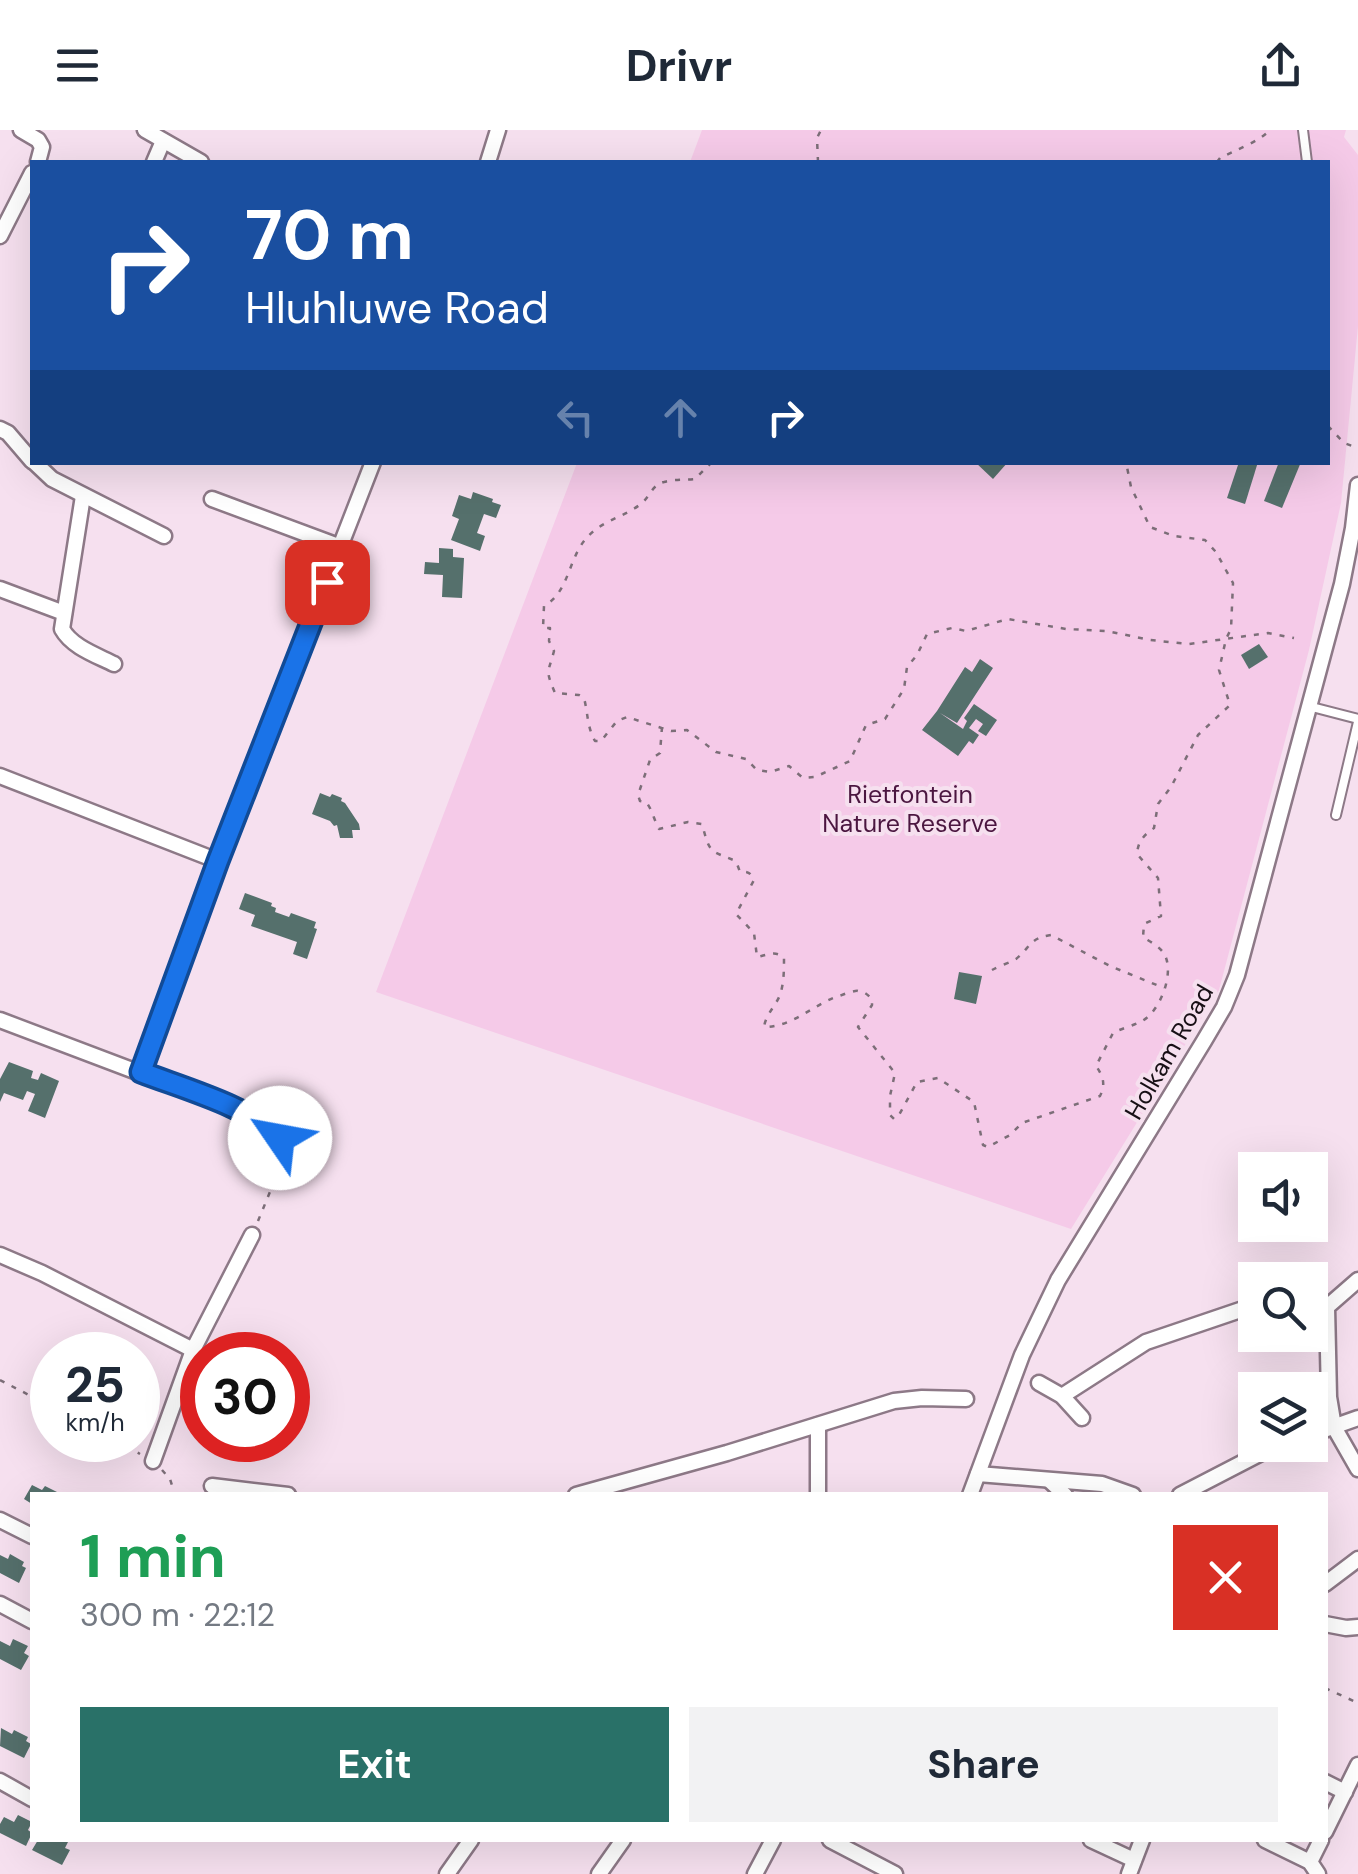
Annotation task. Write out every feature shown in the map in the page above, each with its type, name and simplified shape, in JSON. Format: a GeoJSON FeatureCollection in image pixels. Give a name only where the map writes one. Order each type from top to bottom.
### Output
{"type":"FeatureCollection","features":[{"type":"Feature","properties":{"kind":"street"},"geometry":{"type":"LineString","coordinates":[[21,130],[38,140],[42,147],[39,160]]}},
{"type":"Feature","properties":{"kind":"street"},"geometry":{"type":"LineString","coordinates":[[144,130],[197,160]]}},
{"type":"Feature","properties":{"kind":"street"},"geometry":{"type":"LineString","coordinates":[[489,160],[498,130]]}},
{"type":"Feature","properties":{"kind":"street"},"geometry":{"type":"LineString","coordinates":[[155,160],[163,141]]}},
{"type":"Feature","properties":{"kind":"street"},"geometry":{"type":"LineString","coordinates":[[0,236],[30,178]]}},
{"type":"Feature","properties":{"kind":"street"},"geometry":{"type":"LineString","coordinates":[[4,431],[30,459]]}},
{"type":"Feature","properties":{"kind":"street"},"geometry":{"type":"LineString","coordinates":[[36,465],[52,479],[164,536]]}},
{"type":"Feature","properties":{"kind":"street"},"geometry":{"type":"LineString","coordinates":[[141,1072],[218,861],[372,465]]}},
{"type":"Feature","properties":{"kind":"street","name":"Holkam Road"},"geometry":{"type":"LineString","coordinates":[[971,1492],[1022,1355],[1058,1280],[1224,1007],[1237,975],[1342,584],[1358,484]]}},
{"type":"Feature","properties":{"kind":"street"},"geometry":{"type":"LineString","coordinates":[[83,496],[62,628],[66,636],[114,664]]}},
{"type":"Feature","properties":{"kind":"street"},"geometry":{"type":"LineString","coordinates":[[212,499],[341,547]]}},
{"type":"Feature","properties":{"kind":"street"},"geometry":{"type":"LineString","coordinates":[[0,589],[64,613]]}},
{"type":"Feature","properties":{"kind":"street"},"geometry":{"type":"LineString","coordinates":[[0,776],[218,861]]}},
{"type":"Feature","properties":{"kind":"street"},"geometry":{"type":"LineString","coordinates":[[0,1020],[236,1109],[280,1138]]}},
{"type":"Feature","properties":{"kind":"street"},"geometry":{"type":"LineString","coordinates":[[202,1332],[252,1235]]}},
{"type":"Feature","properties":{"kind":"street"},"geometry":{"type":"LineString","coordinates":[[0,1256],[180,1343]]}},
{"type":"Feature","properties":{"kind":"street"},"geometry":{"type":"LineString","coordinates":[[1328,1306],[1358,1280]]}},
{"type":"Feature","properties":{"kind":"street"},"geometry":{"type":"LineString","coordinates":[[1062,1396],[1146,1342],[1238,1310]]}},
{"type":"Feature","properties":{"kind":"street"},"geometry":{"type":"LineString","coordinates":[[1328,1352],[1334,1427],[1357,1467]]}},
{"type":"Feature","properties":{"kind":"street"},"geometry":{"type":"LineString","coordinates":[[1039,1383],[1062,1396],[1082,1418]]}},
{"type":"Feature","properties":{"kind":"street"},"geometry":{"type":"LineString","coordinates":[[160,1441],[180,1386]]}},
{"type":"Feature","properties":{"kind":"street"},"geometry":{"type":"LineString","coordinates":[[587,1492],[894,1401],[966,1398]]}},
{"type":"Feature","properties":{"kind":"street"},"geometry":{"type":"LineString","coordinates":[[1328,1429],[1358,1418]]}},
{"type":"Feature","properties":{"kind":"street"},"geometry":{"type":"LineString","coordinates":[[818,1425],[818,1492]]}},
{"type":"Feature","properties":{"kind":"street"},"geometry":{"type":"LineString","coordinates":[[1186,1492],[1242,1462]]}},
{"type":"Feature","properties":{"kind":"street"},"geometry":{"type":"LineString","coordinates":[[978,1474],[1102,1484],[1125,1492]]}},
{"type":"Feature","properties":{"kind":"street"},"geometry":{"type":"LineString","coordinates":[[1050,1481],[1062,1492]]}},
{"type":"Feature","properties":{"kind":"street"},"geometry":{"type":"LineString","coordinates":[[212,1486],[263,1492]]}},
{"type":"Feature","properties":{"kind":"street"},"geometry":{"type":"LineString","coordinates":[[0,1520],[30,1535]]}},
{"type":"Feature","properties":{"kind":"street"},"geometry":{"type":"LineString","coordinates":[[1328,1582],[1358,1559]]}},
{"type":"Feature","properties":{"kind":"street"},"geometry":{"type":"LineString","coordinates":[[0,1604],[30,1619]]}},
{"type":"Feature","properties":{"kind":"street"},"geometry":{"type":"LineString","coordinates":[[1328,1625],[1358,1627]]}},
{"type":"Feature","properties":{"kind":"street"},"geometry":{"type":"LineString","coordinates":[[1328,1826],[1358,1765]]}},
{"type":"Feature","properties":{"kind":"street"},"geometry":{"type":"LineString","coordinates":[[0,1781],[30,1798]]}},
{"type":"Feature","properties":{"kind":"street"},"geometry":{"type":"LineString","coordinates":[[1328,1784],[1345,1792]]}},
{"type":"Feature","properties":{"kind":"street"},"geometry":{"type":"LineString","coordinates":[[446,1874],[470,1842]]}},
{"type":"Feature","properties":{"kind":"street"},"geometry":{"type":"LineString","coordinates":[[599,1874],[622,1842]]}},
{"type":"Feature","properties":{"kind":"street"},"geometry":{"type":"LineString","coordinates":[[755,1874],[772,1842]]}},
{"type":"Feature","properties":{"kind":"street"},"geometry":{"type":"LineString","coordinates":[[834,1842],[895,1874]]}},
{"type":"Feature","properties":{"kind":"street"},"geometry":{"type":"LineString","coordinates":[[1094,1842],[1132,1867],[1141,1842]]}},
{"type":"Feature","properties":{"kind":"street"},"geometry":{"type":"LineString","coordinates":[[1268,1842],[1314,1868],[1320,1842]]}},
{"type":"Feature","properties":{"kind":"lane"},"geometry":{"type":"LineString","coordinates":[[1303,130],[1307,160]]}},
{"type":"Feature","properties":{"kind":"lane"},"geometry":{"type":"LineString","coordinates":[[1308,706],[1358,721],[1336,814]]}},
{"type":"Feature","properties":{"kind":"path"},"geometry":{"type":"LineString","coordinates":[[818,160],[817,138],[821,130]]}},
{"type":"Feature","properties":{"kind":"path"},"geometry":{"type":"LineString","coordinates":[[1218,160],[1270,130]]}},
{"type":"Feature","properties":{"kind":"path"},"geometry":{"type":"LineString","coordinates":[[1330,428],[1344,443],[1358,448]]}},
{"type":"Feature","properties":{"kind":"path"},"geometry":{"type":"LineString","coordinates":[[709,465],[695,479],[666,481],[653,487],[642,502],[596,528],[582,543],[564,585],[553,601],[544,606],[543,628],[550,628],[549,640],[554,651],[547,666],[548,676],[555,693],[579,694],[584,698],[588,728],[595,741],[601,741],[617,721],[627,717],[671,731],[687,730],[716,752],[746,759],[758,770],[770,772],[789,766],[803,778],[816,777],[850,761],[866,725],[885,719],[904,689],[906,667],[927,634],[952,628],[966,630],[1008,619],[1188,644],[1268,633],[1294,638]]}},
{"type":"Feature","properties":{"kind":"path"},"geometry":{"type":"LineString","coordinates":[[662,727],[660,753],[650,760],[638,795],[640,801],[650,807],[659,829],[688,822],[702,824],[708,848],[736,861],[740,872],[751,874],[754,880],[736,914],[754,933],[756,957],[774,953],[784,958],[780,994],[764,1026],[788,1023],[834,997],[863,991],[872,999],[872,1005],[858,1027],[896,1073],[890,1115],[894,1119],[899,1116],[917,1082],[938,1078],[974,1102],[983,1144],[988,1147],[1022,1123],[1100,1096],[1103,1077],[1096,1066],[1113,1034],[1145,1020],[1162,1001],[1166,989],[1164,953],[1142,937],[1144,924],[1161,916],[1158,878],[1137,854],[1138,848],[1143,836],[1154,828],[1158,804],[1171,788],[1198,735],[1230,705],[1219,670],[1233,618],[1233,583],[1205,540],[1174,536],[1150,527],[1131,487],[1127,465]]}},
{"type":"Feature","properties":{"kind":"path"},"geometry":{"type":"LineString","coordinates":[[992,970],[1017,958],[1030,942],[1051,935],[1166,989]]}},
{"type":"Feature","properties":{"kind":"path"},"geometry":{"type":"LineString","coordinates":[[252,1235],[279,1170],[280,1138]]}},
{"type":"Feature","properties":{"kind":"path"},"geometry":{"type":"LineString","coordinates":[[0,1380],[30,1395]]}},
{"type":"Feature","properties":{"kind":"path"},"geometry":{"type":"LineString","coordinates":[[155,1462],[170,1479],[174,1492]]}},
{"type":"Feature","properties":{"kind":"path"},"geometry":{"type":"LineString","coordinates":[[1328,1689],[1358,1703]]}},
{"type":"Feature","properties":{"kind":"green space","name":"Rietfontein Nature Reserve"},"geometry":{"type":"Polygon","coordinates":[[[702,130],[1346,130],[1344,137],[1358,155],[1358,326],[1341,503],[1309,650],[1219,990],[1071,1229],[376,992],[576,465],[1330,465],[1330,160],[691,160],[702,130]]]}},
{"type":"Feature","properties":{"kind":"building"},"geometry":{"type":"Polygon","coordinates":[[[978,465],[1005,465],[993,479],[978,465]]]}},
{"type":"Feature","properties":{"kind":"building"},"geometry":{"type":"Polygon","coordinates":[[[1238,465],[1257,465],[1245,504],[1227,498],[1238,465]]]}},
{"type":"Feature","properties":{"kind":"building"},"geometry":{"type":"Polygon","coordinates":[[[1278,465],[1300,465],[1282,508],[1264,501],[1278,465]]]}},
{"type":"Feature","properties":{"kind":"building"},"geometry":{"type":"Polygon","coordinates":[[[473,492],[501,505],[496,518],[484,514],[477,533],[485,536],[480,551],[451,540],[459,519],[452,516],[459,495],[471,499],[473,492]]]}},
{"type":"Feature","properties":{"kind":"building"},"geometry":{"type":"Polygon","coordinates":[[[439,548],[453,549],[453,557],[464,558],[462,598],[442,597],[443,575],[424,574],[425,562],[439,563],[439,548]]]}},
{"type":"Feature","properties":{"kind":"building"},"geometry":{"type":"Polygon","coordinates":[[[1259,644],[1268,657],[1249,669],[1241,655],[1259,644]]]}},
{"type":"Feature","properties":{"kind":"building"},"geometry":{"type":"Polygon","coordinates":[[[980,659],[993,668],[957,723],[940,713],[963,729],[967,721],[964,718],[974,704],[997,720],[986,736],[978,731],[983,724],[976,719],[969,728],[979,735],[958,756],[922,730],[965,667],[972,672],[980,659]]]}},
{"type":"Feature","properties":{"kind":"building"},"geometry":{"type":"Polygon","coordinates":[[[320,793],[342,798],[359,824],[360,830],[352,830],[353,838],[340,838],[337,825],[312,814],[320,793]]]}},
{"type":"Feature","properties":{"kind":"building"},"geometry":{"type":"Polygon","coordinates":[[[245,893],[272,903],[275,912],[316,922],[307,959],[293,954],[297,942],[251,926],[255,915],[239,909],[245,893]]]}},
{"type":"Feature","properties":{"kind":"building"},"geometry":{"type":"Polygon","coordinates":[[[959,972],[982,976],[976,1004],[954,999],[959,972]]]}},
{"type":"Feature","properties":{"kind":"building"},"geometry":{"type":"Polygon","coordinates":[[[9,1062],[33,1071],[31,1078],[38,1080],[41,1073],[59,1081],[45,1118],[28,1111],[35,1094],[27,1091],[23,1100],[4,1093],[0,1102],[0,1079],[9,1062]]]}},
{"type":"Feature","properties":{"kind":"building"},"geometry":{"type":"Polygon","coordinates":[[[32,1485],[57,1492],[30,1492],[30,1503],[24,1499],[32,1485]]]}},
{"type":"Feature","properties":{"kind":"building"},"geometry":{"type":"Polygon","coordinates":[[[10,1554],[24,1562],[22,1566],[26,1568],[19,1583],[0,1573],[0,1555],[8,1559],[10,1554]]]}},
{"type":"Feature","properties":{"kind":"building"},"geometry":{"type":"Polygon","coordinates":[[[13,1639],[28,1646],[24,1653],[29,1656],[21,1670],[0,1659],[0,1641],[10,1646],[13,1639]]]}},
{"type":"Feature","properties":{"kind":"building"},"geometry":{"type":"Polygon","coordinates":[[[1,1728],[28,1737],[26,1741],[30,1743],[24,1758],[0,1746],[1,1728]]]}},
{"type":"Feature","properties":{"kind":"building"},"geometry":{"type":"Polygon","coordinates":[[[18,1815],[30,1821],[26,1846],[0,1833],[4,1817],[14,1822],[18,1815]]]}},
{"type":"Feature","properties":{"kind":"building"},"geometry":{"type":"Polygon","coordinates":[[[37,1842],[68,1842],[65,1848],[70,1850],[62,1865],[32,1850],[37,1842]]]}},
{"type":"Feature","properties":{"kind":"route"},"geometry":{"type":"LineString","coordinates":[[280,1138],[236,1109],[141,1072],[327,582]]}}]}
